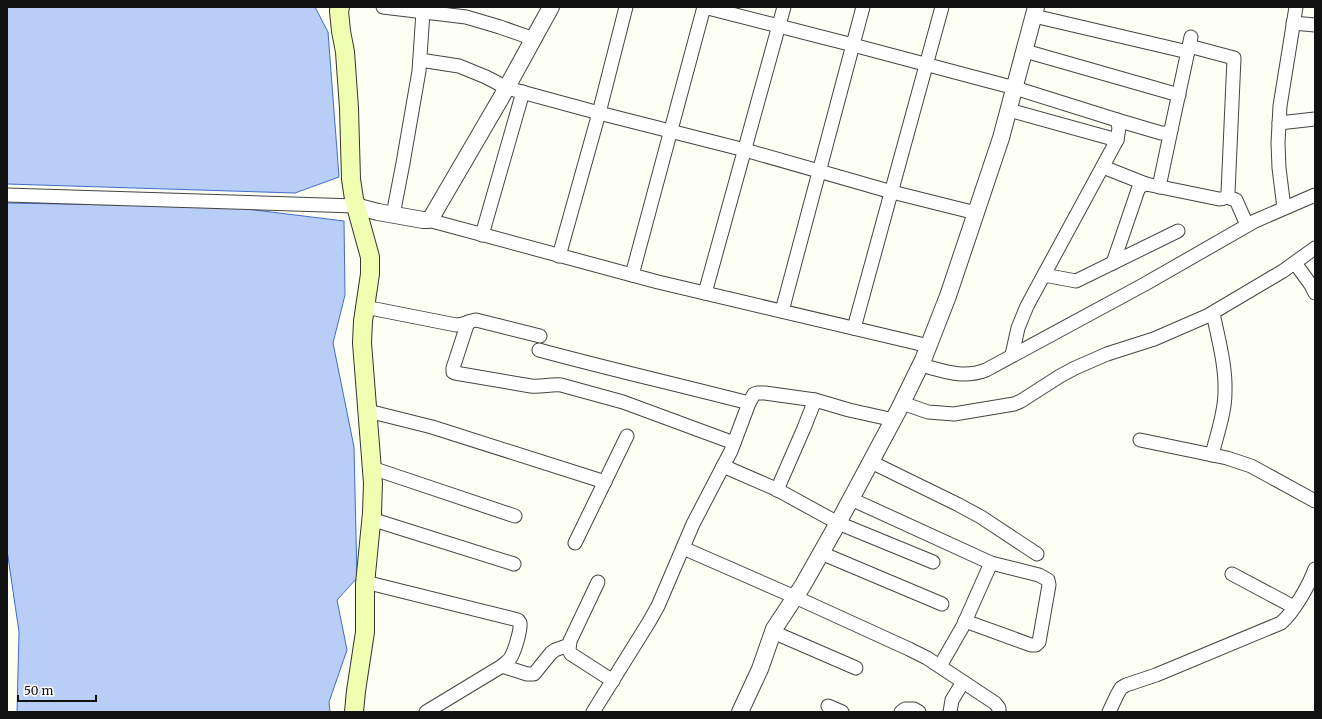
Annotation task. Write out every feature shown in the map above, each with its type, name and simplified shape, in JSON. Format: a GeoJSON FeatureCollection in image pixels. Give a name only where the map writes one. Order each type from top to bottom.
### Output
{"type":"FeatureCollection","features":[{"type":"Feature","properties":{"kind":"main road"},"geometry":{"type":"LineString","coordinates":[[340,7],[339,11],[345,52],[349,108],[351,179],[355,206],[370,257],[370,274],[365,307],[362,344],[373,483],[365,582],[365,632],[354,712]]}},
{"type":"Feature","properties":{"kind":"street"},"geometry":{"type":"LineString","coordinates":[[383,7],[466,17],[534,39]]}},
{"type":"Feature","properties":{"kind":"street"},"geometry":{"type":"LineString","coordinates":[[428,220],[431,218],[507,88],[551,7]]}},
{"type":"Feature","properties":{"kind":"street"},"geometry":{"type":"LineString","coordinates":[[559,256],[599,113],[626,7]]}},
{"type":"Feature","properties":{"kind":"street"},"geometry":{"type":"LineString","coordinates":[[632,275],[704,7],[1015,88],[1162,133],[1168,133],[1171,130]]}},
{"type":"Feature","properties":{"kind":"street"},"geometry":{"type":"LineString","coordinates":[[705,293],[784,7]]}},
{"type":"Feature","properties":{"kind":"street"},"geometry":{"type":"LineString","coordinates":[[782,311],[863,7]]}},
{"type":"Feature","properties":{"kind":"street"},"geometry":{"type":"LineString","coordinates":[[854,328],[942,7]]}},
{"type":"Feature","properties":{"kind":"street"},"geometry":{"type":"LineString","coordinates":[[1284,208],[1279,168],[1280,106],[1296,7]]}},
{"type":"Feature","properties":{"kind":"street"},"geometry":{"type":"LineString","coordinates":[[740,712],[760,669],[773,632],[838,523],[894,420],[929,346],[948,296],[1001,138],[1035,11],[1189,45],[1234,58],[1228,193],[1226,197]]}},
{"type":"Feature","properties":{"kind":"street"},"geometry":{"type":"LineString","coordinates":[[392,215],[412,113],[420,60],[423,12]]}},
{"type":"Feature","properties":{"kind":"street"},"geometry":{"type":"LineString","coordinates":[[1293,23],[1315,25]]}},
{"type":"Feature","properties":{"kind":"street"},"geometry":{"type":"LineString","coordinates":[[1159,187],[1189,45]]}},
{"type":"Feature","properties":{"kind":"street"},"geometry":{"type":"LineString","coordinates":[[1025,51],[1179,95]]}},
{"type":"Feature","properties":{"kind":"street"},"geometry":{"type":"LineString","coordinates":[[420,60],[459,66],[486,77],[507,88],[599,113],[671,130],[892,192],[976,213]]}},
{"type":"Feature","properties":{"kind":"street"},"geometry":{"type":"LineString","coordinates":[[482,235],[523,92]]}},
{"type":"Feature","properties":{"kind":"street"},"geometry":{"type":"LineString","coordinates":[[1009,110],[1117,140]]}},
{"type":"Feature","properties":{"kind":"street"},"geometry":{"type":"LineString","coordinates":[[1279,123],[1315,119]]}},
{"type":"Feature","properties":{"kind":"street"},"geometry":{"type":"LineString","coordinates":[[1012,355],[1018,328],[1027,306],[1117,140],[1120,128],[1116,120]]}},
{"type":"Feature","properties":{"kind":"street"},"geometry":{"type":"LineString","coordinates":[[1103,167],[1146,184],[1219,199],[1224,199],[1226,197],[1236,200],[1247,225]]}},
{"type":"Feature","properties":{"kind":"street"},"geometry":{"type":"LineString","coordinates":[[1113,263],[1140,187],[1146,184]]}},
{"type":"Feature","properties":{"kind":"street"},"geometry":{"type":"LineString","coordinates":[[7,195],[355,206],[392,215],[428,220],[632,275],[929,346]]}},
{"type":"Feature","properties":{"kind":"street"},"geometry":{"type":"LineString","coordinates":[[921,365],[958,374],[976,374],[1145,284],[1247,225],[1315,195]]}},
{"type":"Feature","properties":{"kind":"street"},"geometry":{"type":"LineString","coordinates":[[1044,275],[1076,281],[1178,231]]}},
{"type":"Feature","properties":{"kind":"street"},"geometry":{"type":"LineString","coordinates":[[902,403],[928,412],[954,414],[1014,404],[1075,368],[1107,354],[1154,339],[1213,313],[1284,271],[1315,248]]}},
{"type":"Feature","properties":{"kind":"street"},"geometry":{"type":"LineString","coordinates":[[1295,263],[1315,293]]}},
{"type":"Feature","properties":{"kind":"street"},"geometry":{"type":"LineString","coordinates":[[365,307],[456,325],[461,325],[476,320],[540,336]]}},
{"type":"Feature","properties":{"kind":"street"},"geometry":{"type":"LineString","coordinates":[[1212,455],[1222,412],[1225,391],[1225,378],[1213,313]]}},
{"type":"Feature","properties":{"kind":"street"},"geometry":{"type":"LineString","coordinates":[[468,322],[453,368],[453,372],[455,373],[531,386],[550,384],[561,385],[623,402],[734,443]]}},
{"type":"Feature","properties":{"kind":"street"},"geometry":{"type":"LineString","coordinates":[[539,350],[613,370],[662,380],[749,403]]}},
{"type":"Feature","properties":{"kind":"street"},"geometry":{"type":"LineString","coordinates":[[594,712],[655,611],[693,524],[734,443],[749,403],[754,394],[758,393],[815,400],[849,410],[894,420]]}},
{"type":"Feature","properties":{"kind":"street"},"geometry":{"type":"LineString","coordinates":[[777,490],[815,400]]}},
{"type":"Feature","properties":{"kind":"street"},"geometry":{"type":"LineString","coordinates":[[368,411],[432,427],[605,482]]}},
{"type":"Feature","properties":{"kind":"street"},"geometry":{"type":"LineString","coordinates":[[575,543],[627,436]]}},
{"type":"Feature","properties":{"kind":"street"},"geometry":{"type":"LineString","coordinates":[[1140,440],[1227,458],[1251,466],[1315,501]]}},
{"type":"Feature","properties":{"kind":"street"},"geometry":{"type":"LineString","coordinates":[[871,462],[975,514],[1037,554]]}},
{"type":"Feature","properties":{"kind":"street"},"geometry":{"type":"LineString","coordinates":[[723,466],[777,490],[838,523],[933,562]]}},
{"type":"Feature","properties":{"kind":"street"},"geometry":{"type":"LineString","coordinates":[[372,468],[515,516]]}},
{"type":"Feature","properties":{"kind":"street"},"geometry":{"type":"LineString","coordinates":[[851,499],[991,563],[1039,575],[1048,580],[1049,585],[1039,642],[1036,644],[1031,645],[965,621]]}},
{"type":"Feature","properties":{"kind":"street"},"geometry":{"type":"LineString","coordinates":[[371,519],[514,564]]}},
{"type":"Feature","properties":{"kind":"street"},"geometry":{"type":"LineString","coordinates":[[683,548],[909,649],[940,666],[995,703],[999,708],[999,712]]}},
{"type":"Feature","properties":{"kind":"street"},"geometry":{"type":"LineString","coordinates":[[821,553],[942,604]]}},
{"type":"Feature","properties":{"kind":"street"},"geometry":{"type":"LineString","coordinates":[[940,666],[965,621],[991,563]]}},
{"type":"Feature","properties":{"kind":"street"},"geometry":{"type":"LineString","coordinates":[[1232,574],[1294,607]]}},
{"type":"Feature","properties":{"kind":"street"},"geometry":{"type":"LineString","coordinates":[[1109,712],[1116,695],[1121,688],[1126,685],[1156,675],[1281,623],[1286,619],[1314,577]]}},
{"type":"Feature","properties":{"kind":"street"},"geometry":{"type":"LineString","coordinates":[[365,582],[518,620],[520,626],[512,656],[502,666],[426,712]]}},
{"type":"Feature","properties":{"kind":"street"},"geometry":{"type":"LineString","coordinates":[[598,582],[569,645],[569,650],[571,654],[613,681]]}},
{"type":"Feature","properties":{"kind":"street"},"geometry":{"type":"LineString","coordinates":[[773,632],[856,668]]}},
{"type":"Feature","properties":{"kind":"street"},"geometry":{"type":"LineString","coordinates":[[502,666],[527,674],[534,674],[551,653],[569,645]]}},
{"type":"Feature","properties":{"kind":"street"},"geometry":{"type":"LineString","coordinates":[[950,712],[952,700],[963,682]]}},
{"type":"Feature","properties":{"kind":"street"},"geometry":{"type":"LineString","coordinates":[[828,706],[842,712]]}},
{"type":"Feature","properties":{"kind":"street"},"geometry":{"type":"LineString","coordinates":[[901,712],[905,709],[914,709],[919,712]]}},
{"type":"Feature","properties":{"kind":"water"},"geometry":{"type":"Polygon","coordinates":[[[7,7],[315,7],[328,32],[339,177],[295,193],[7,184],[7,7]]]}},
{"type":"Feature","properties":{"kind":"water"},"geometry":{"type":"Polygon","coordinates":[[[7,203],[230,207],[344,221],[345,295],[333,343],[354,447],[357,578],[337,600],[347,650],[329,702],[330,712],[17,712],[19,632],[7,550],[7,203]]]}}]}
